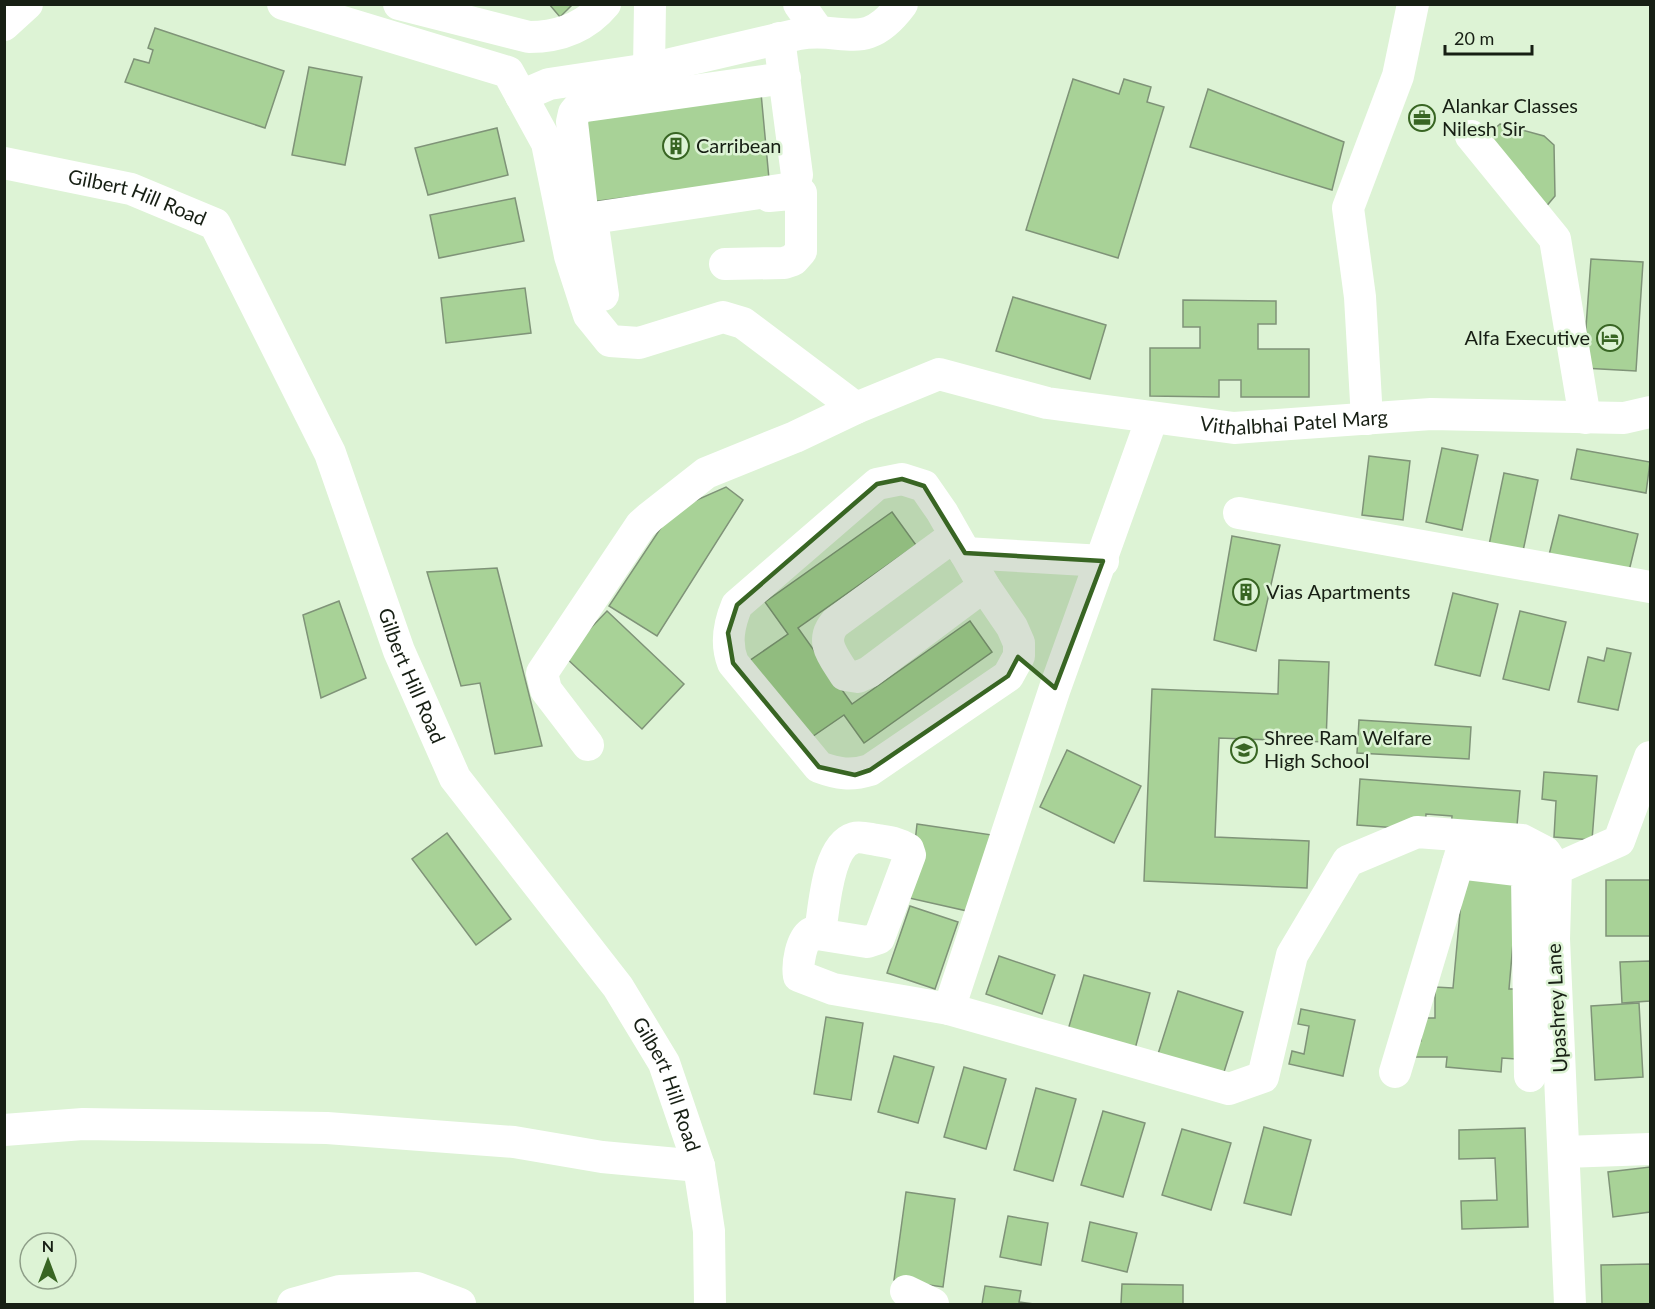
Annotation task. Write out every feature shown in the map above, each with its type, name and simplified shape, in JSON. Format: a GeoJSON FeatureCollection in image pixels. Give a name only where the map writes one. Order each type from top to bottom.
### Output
{"type":"FeatureCollection","features":[{"type":"Feature","properties":{"kind":"street"},"geometry":{"type":"LineString","coordinates":[[4,25],[27,4]]}},
{"type":"Feature","properties":{"kind":"street"},"geometry":{"type":"LineString","coordinates":[[283,4],[508,72],[547,143],[603,295]]}},
{"type":"Feature","properties":{"kind":"street"},"geometry":{"type":"LineString","coordinates":[[399,4],[529,37],[545,37],[576,29],[605,4]]}},
{"type":"Feature","properties":{"kind":"street"},"geometry":{"type":"LineString","coordinates":[[648,69],[650,4]]}},
{"type":"Feature","properties":{"kind":"street"},"geometry":{"type":"LineString","coordinates":[[799,4],[818,31]]}},
{"type":"Feature","properties":{"kind":"street"},"geometry":{"type":"LineString","coordinates":[[521,96],[549,84],[648,69],[779,38],[818,31],[838,36],[874,31],[891,19],[902,4]]}},
{"type":"Feature","properties":{"kind":"street"},"geometry":{"type":"LineString","coordinates":[[1367,419],[1360,297],[1348,208],[1398,76],[1413,4]]}},
{"type":"Feature","properties":{"kind":"street"},"geometry":{"type":"LineString","coordinates":[[779,38],[785,78],[797,175],[794,184],[786,189],[593,218],[586,217],[582,210],[572,122],[574,113],[579,107],[785,78]]}},
{"type":"Feature","properties":{"kind":"street"},"geometry":{"type":"LineString","coordinates":[[1470,136],[1555,239],[1585,417]]}},
{"type":"Feature","properties":{"kind":"street","name":"Gilbert Hill Road"},"geometry":{"type":"LineString","coordinates":[[4,163],[131,189],[214,224],[330,453],[399,651],[455,778],[618,987],[664,1064],[699,1166],[709,1231],[710,1305]]}},
{"type":"Feature","properties":{"kind":"street"},"geometry":{"type":"LineString","coordinates":[[579,229],[792,192],[801,193],[801,251],[797,256],[774,264],[725,264]]}},
{"type":"Feature","properties":{"kind":"street"},"geometry":{"type":"LineString","coordinates":[[579,229],[589,315],[610,341],[639,343],[723,318],[743,323],[856,408],[795,437],[706,473],[641,525],[542,673],[546,690],[588,745]]}},
{"type":"Feature","properties":{"kind":"street","name":"Vithalbhai Patel Marg"},"geometry":{"type":"LineString","coordinates":[[856,408],[939,374],[1047,404],[1234,428],[1431,414],[1624,418],[1650,412]]}},
{"type":"Feature","properties":{"kind":"street"},"geometry":{"type":"LineString","coordinates":[[949,1009],[1055,688],[1103,561],[1152,417]]}},
{"type":"Feature","properties":{"kind":"street"},"geometry":{"type":"LineString","coordinates":[[902,479],[924,486],[942,512],[960,545],[1012,627],[1019,643],[1018,657],[1008,676],[870,770],[855,775],[819,767],[733,663],[728,653],[728,633],[737,605],[877,484],[902,479]]}},
{"type":"Feature","properties":{"kind":"street"},"geometry":{"type":"LineString","coordinates":[[1239,513],[1650,587]]}},
{"type":"Feature","properties":{"kind":"street"},"geometry":{"type":"LineString","coordinates":[[984,586],[869,672],[858,677],[845,675],[828,648],[826,638],[835,623],[960,545],[1103,561]]}},
{"type":"Feature","properties":{"kind":"street"},"geometry":{"type":"LineString","coordinates":[[1018,657],[1055,688]]}},
{"type":"Feature","properties":{"kind":"street"},"geometry":{"type":"LineString","coordinates":[[820,933],[807,935],[798,965],[799,976],[833,988],[949,1009],[1229,1089],[1263,1077],[1292,955],[1348,861],[1417,832],[1509,864],[1619,841],[1650,757]]}},
{"type":"Feature","properties":{"kind":"street"},"geometry":{"type":"LineString","coordinates":[[1509,864],[1537,939],[1527,1076],[1560,1077]]}},
{"type":"Feature","properties":{"kind":"street"},"geometry":{"type":"LineString","coordinates":[[1395,1072],[1509,864]]}},
{"type":"Feature","properties":{"kind":"street","name":"Upashrey Lane"},"geometry":{"type":"LineString","coordinates":[[1509,864],[1554,939],[1570,1305]]}},
{"type":"Feature","properties":{"kind":"street"},"geometry":{"type":"LineString","coordinates":[[4,1130],[83,1124],[327,1128],[513,1142],[602,1157],[699,1166]]}},
{"type":"Feature","properties":{"kind":"street"},"geometry":{"type":"LineString","coordinates":[[1564,1152],[1650,1149]]}},
{"type":"Feature","properties":{"kind":"street"},"geometry":{"type":"LineString","coordinates":[[293,1305],[340,1292],[417,1288],[460,1305]]}},
{"type":"Feature","properties":{"kind":"highlighted area"},"geometry":{"type":"Polygon","coordinates":[[[902,479],[924,486],[965,553],[1103,561],[1055,688],[1018,657],[1008,676],[870,770],[855,775],[819,767],[733,663],[728,633],[737,605],[877,484],[902,479]]]}},
{"type":"Feature","properties":{"kind":"building"},"geometry":{"type":"Polygon","coordinates":[[[549,4],[573,4],[560,17],[549,4]]]}},
{"type":"Feature","properties":{"kind":"building"},"geometry":{"type":"Polygon","coordinates":[[[155,28],[284,71],[265,128],[125,82],[134,59],[149,63],[153,50],[148,48],[155,28]]]}},
{"type":"Feature","properties":{"kind":"building"},"geometry":{"type":"Polygon","coordinates":[[[309,67],[362,77],[345,165],[292,155],[309,67]]]}},
{"type":"Feature","properties":{"kind":"building"},"geometry":{"type":"Polygon","coordinates":[[[1073,79],[1119,94],[1124,79],[1151,87],[1147,102],[1164,107],[1118,258],[1026,230],[1073,79]]]}},
{"type":"Feature","properties":{"kind":"building"},"geometry":{"type":"Polygon","coordinates":[[[1208,89],[1344,142],[1332,190],[1190,147],[1208,89]]]}},
{"type":"Feature","properties":{"kind":"building","name":"Carribean"},"geometry":{"type":"Polygon","coordinates":[[[761,93],[769,179],[591,202],[583,114],[761,93]]]}},
{"type":"Feature","properties":{"kind":"building"},"geometry":{"type":"Polygon","coordinates":[[[1500,124],[1544,136],[1554,145],[1555,196],[1544,209],[1481,141],[1500,124]]]}},
{"type":"Feature","properties":{"kind":"building"},"geometry":{"type":"Polygon","coordinates":[[[497,128],[508,175],[428,195],[415,148],[497,128]]]}},
{"type":"Feature","properties":{"kind":"building"},"geometry":{"type":"Polygon","coordinates":[[[515,198],[524,241],[439,258],[430,215],[515,198]]]}},
{"type":"Feature","properties":{"kind":"building"},"geometry":{"type":"Polygon","coordinates":[[[1591,259],[1643,262],[1636,371],[1583,368],[1591,259]]]}},
{"type":"Feature","properties":{"kind":"building"},"geometry":{"type":"Polygon","coordinates":[[[525,288],[531,333],[446,343],[441,298],[525,288]]]}},
{"type":"Feature","properties":{"kind":"building"},"geometry":{"type":"Polygon","coordinates":[[[1013,297],[1106,325],[1090,379],[996,351],[1013,297]]]}},
{"type":"Feature","properties":{"kind":"building"},"geometry":{"type":"Polygon","coordinates":[[[1183,300],[1276,301],[1276,324],[1258,324],[1258,349],[1309,349],[1309,397],[1241,397],[1241,380],[1219,380],[1219,397],[1150,396],[1150,348],[1200,348],[1200,327],[1183,327],[1183,300]]]}},
{"type":"Feature","properties":{"kind":"building"},"geometry":{"type":"Polygon","coordinates":[[[1442,448],[1478,455],[1462,530],[1426,522],[1442,448]]]}},
{"type":"Feature","properties":{"kind":"building"},"geometry":{"type":"Polygon","coordinates":[[[1577,449],[1650,462],[1646,493],[1571,479],[1577,449]]]}},
{"type":"Feature","properties":{"kind":"building"},"geometry":{"type":"Polygon","coordinates":[[[1369,456],[1410,461],[1403,520],[1362,515],[1369,456]]]}},
{"type":"Feature","properties":{"kind":"building"},"geometry":{"type":"Polygon","coordinates":[[[1504,473],[1538,480],[1523,551],[1489,545],[1504,473]]]}},
{"type":"Feature","properties":{"kind":"building"},"geometry":{"type":"Polygon","coordinates":[[[726,487],[743,500],[657,636],[609,606],[672,511],[726,487]]]}},
{"type":"Feature","properties":{"kind":"building"},"geometry":{"type":"Polygon","coordinates":[[[892,512],[916,545],[798,628],[852,704],[970,621],[992,652],[864,743],[844,715],[806,741],[749,661],[788,634],[765,602],[892,512]]]}},
{"type":"Feature","properties":{"kind":"building"},"geometry":{"type":"Polygon","coordinates":[[[1559,515],[1638,534],[1628,575],[1549,555],[1559,515]]]}},
{"type":"Feature","properties":{"kind":"building","name":"Vias Apartments"},"geometry":{"type":"Polygon","coordinates":[[[1232,536],[1280,545],[1256,651],[1214,640],[1232,536]]]}},
{"type":"Feature","properties":{"kind":"building"},"geometry":{"type":"Polygon","coordinates":[[[497,568],[542,746],[495,754],[480,683],[461,686],[427,572],[497,568]]]}},
{"type":"Feature","properties":{"kind":"building"},"geometry":{"type":"Polygon","coordinates":[[[1453,593],[1498,604],[1480,676],[1435,665],[1453,593]]]}},
{"type":"Feature","properties":{"kind":"building"},"geometry":{"type":"Polygon","coordinates":[[[339,601],[366,678],[321,698],[303,615],[339,601]]]}},
{"type":"Feature","properties":{"kind":"building"},"geometry":{"type":"Polygon","coordinates":[[[607,611],[684,684],[642,729],[564,656],[607,611]]]}},
{"type":"Feature","properties":{"kind":"building"},"geometry":{"type":"Polygon","coordinates":[[[1520,611],[1566,622],[1549,690],[1503,679],[1520,611]]]}},
{"type":"Feature","properties":{"kind":"building"},"geometry":{"type":"Polygon","coordinates":[[[1607,648],[1631,653],[1618,710],[1578,702],[1588,657],[1604,661],[1607,648]]]}},
{"type":"Feature","properties":{"kind":"building"},"geometry":{"type":"Polygon","coordinates":[[[1279,660],[1329,662],[1326,742],[1219,738],[1215,837],[1309,841],[1307,888],[1144,881],[1152,689],[1278,694],[1279,660]]]}},
{"type":"Feature","properties":{"kind":"building"},"geometry":{"type":"Polygon","coordinates":[[[1359,720],[1471,727],[1469,759],[1357,753],[1359,720]]]}},
{"type":"Feature","properties":{"kind":"building"},"geometry":{"type":"Polygon","coordinates":[[[1067,750],[1141,786],[1114,843],[1040,807],[1067,750]]]}},
{"type":"Feature","properties":{"kind":"building"},"geometry":{"type":"Polygon","coordinates":[[[1544,772],[1597,776],[1592,840],[1554,837],[1556,801],[1542,799],[1544,772]]]}},
{"type":"Feature","properties":{"kind":"building"},"geometry":{"type":"Polygon","coordinates":[[[1360,779],[1520,791],[1516,837],[1451,832],[1452,816],[1426,814],[1425,830],[1357,825],[1360,779]]]}},
{"type":"Feature","properties":{"kind":"building"},"geometry":{"type":"Polygon","coordinates":[[[917,824],[999,836],[976,913],[909,898],[917,824]]]}},
{"type":"Feature","properties":{"kind":"building"},"geometry":{"type":"Polygon","coordinates":[[[447,833],[511,919],[476,945],[412,859],[447,833]]]}},
{"type":"Feature","properties":{"kind":"building"},"geometry":{"type":"Polygon","coordinates":[[[1464,869],[1519,874],[1509,989],[1519,989],[1516,1059],[1502,1058],[1501,1072],[1446,1067],[1447,1057],[1411,1057],[1414,1040],[1421,1041],[1423,1018],[1435,1018],[1435,987],[1453,988],[1464,869]]]}},
{"type":"Feature","properties":{"kind":"building"},"geometry":{"type":"Polygon","coordinates":[[[1606,880],[1650,880],[1650,936],[1606,936],[1606,880]]]}},
{"type":"Feature","properties":{"kind":"building"},"geometry":{"type":"Polygon","coordinates":[[[910,906],[958,922],[935,989],[887,973],[910,906]]]}},
{"type":"Feature","properties":{"kind":"building"},"geometry":{"type":"Polygon","coordinates":[[[999,956],[1055,975],[1042,1014],[986,994],[999,956]]]}},
{"type":"Feature","properties":{"kind":"building"},"geometry":{"type":"Polygon","coordinates":[[[1650,961],[1650,1001],[1622,1003],[1620,962],[1650,961]]]}},
{"type":"Feature","properties":{"kind":"building"},"geometry":{"type":"Polygon","coordinates":[[[1084,975],[1150,993],[1135,1049],[1068,1030],[1084,975]]]}},
{"type":"Feature","properties":{"kind":"building"},"geometry":{"type":"Polygon","coordinates":[[[1178,991],[1243,1012],[1223,1075],[1158,1054],[1178,991]]]}},
{"type":"Feature","properties":{"kind":"building"},"geometry":{"type":"Polygon","coordinates":[[[1639,1003],[1643,1077],[1595,1080],[1591,1006],[1639,1003]]]}},
{"type":"Feature","properties":{"kind":"building"},"geometry":{"type":"Polygon","coordinates":[[[1301,1009],[1355,1020],[1343,1076],[1289,1064],[1292,1051],[1304,1054],[1309,1026],[1298,1024],[1301,1009]]]}},
{"type":"Feature","properties":{"kind":"building"},"geometry":{"type":"Polygon","coordinates":[[[826,1017],[863,1023],[851,1100],[814,1094],[826,1017]]]}},
{"type":"Feature","properties":{"kind":"building"},"geometry":{"type":"Polygon","coordinates":[[[894,1056],[934,1067],[918,1123],[878,1112],[894,1056]]]}},
{"type":"Feature","properties":{"kind":"building"},"geometry":{"type":"Polygon","coordinates":[[[964,1067],[1006,1079],[986,1149],[944,1137],[964,1067]]]}},
{"type":"Feature","properties":{"kind":"building"},"geometry":{"type":"Polygon","coordinates":[[[1036,1088],[1076,1099],[1053,1181],[1014,1170],[1036,1088]]]}},
{"type":"Feature","properties":{"kind":"building"},"geometry":{"type":"Polygon","coordinates":[[[1103,1111],[1145,1123],[1123,1197],[1081,1185],[1103,1111]]]}},
{"type":"Feature","properties":{"kind":"building"},"geometry":{"type":"Polygon","coordinates":[[[1264,1127],[1311,1140],[1291,1215],[1244,1203],[1264,1127]]]}},
{"type":"Feature","properties":{"kind":"building"},"geometry":{"type":"Polygon","coordinates":[[[1525,1128],[1528,1227],[1462,1229],[1461,1201],[1497,1200],[1495,1158],[1459,1159],[1459,1130],[1525,1128]]]}},
{"type":"Feature","properties":{"kind":"building"},"geometry":{"type":"Polygon","coordinates":[[[1182,1129],[1231,1143],[1211,1210],[1162,1195],[1182,1129]]]}},
{"type":"Feature","properties":{"kind":"building"},"geometry":{"type":"Polygon","coordinates":[[[1650,1167],[1650,1212],[1613,1217],[1608,1172],[1650,1167]]]}},
{"type":"Feature","properties":{"kind":"building"},"geometry":{"type":"Polygon","coordinates":[[[906,1192],[955,1199],[943,1287],[894,1280],[906,1192]]]}},
{"type":"Feature","properties":{"kind":"building"},"geometry":{"type":"Polygon","coordinates":[[[1008,1216],[1048,1223],[1041,1265],[1000,1257],[1008,1216]]]}},
{"type":"Feature","properties":{"kind":"building"},"geometry":{"type":"Polygon","coordinates":[[[1090,1222],[1137,1233],[1127,1272],[1082,1261],[1090,1222]]]}},
{"type":"Feature","properties":{"kind":"building"},"geometry":{"type":"Polygon","coordinates":[[[1650,1264],[1650,1304],[1602,1304],[1601,1265],[1650,1264]]]}},
{"type":"Feature","properties":{"kind":"building"},"geometry":{"type":"Polygon","coordinates":[[[1122,1284],[1183,1285],[1183,1304],[1121,1304],[1122,1284]]]}},
{"type":"Feature","properties":{"kind":"building"},"geometry":{"type":"Polygon","coordinates":[[[985,1286],[1021,1291],[1019,1302],[1034,1304],[982,1304],[985,1286]]]}},
{"type":"Feature","properties":{"kind":"place","name":"Alankar Classes Nilesh Sir"},"geometry":{"type":"Point","coordinates":[1422,118]}},
{"type":"Feature","properties":{"kind":"place","name":"Carribean"},"geometry":{"type":"Point","coordinates":[676,146]}},
{"type":"Feature","properties":{"kind":"place","name":"Alfa Executive"},"geometry":{"type":"Point","coordinates":[1610,338]}},
{"type":"Feature","properties":{"kind":"place","name":"Vias Apartments"},"geometry":{"type":"Point","coordinates":[1246,592]}},
{"type":"Feature","properties":{"kind":"place","name":"Shree Ram Welfare High School"},"geometry":{"type":"Point","coordinates":[1244,750]}}]}
